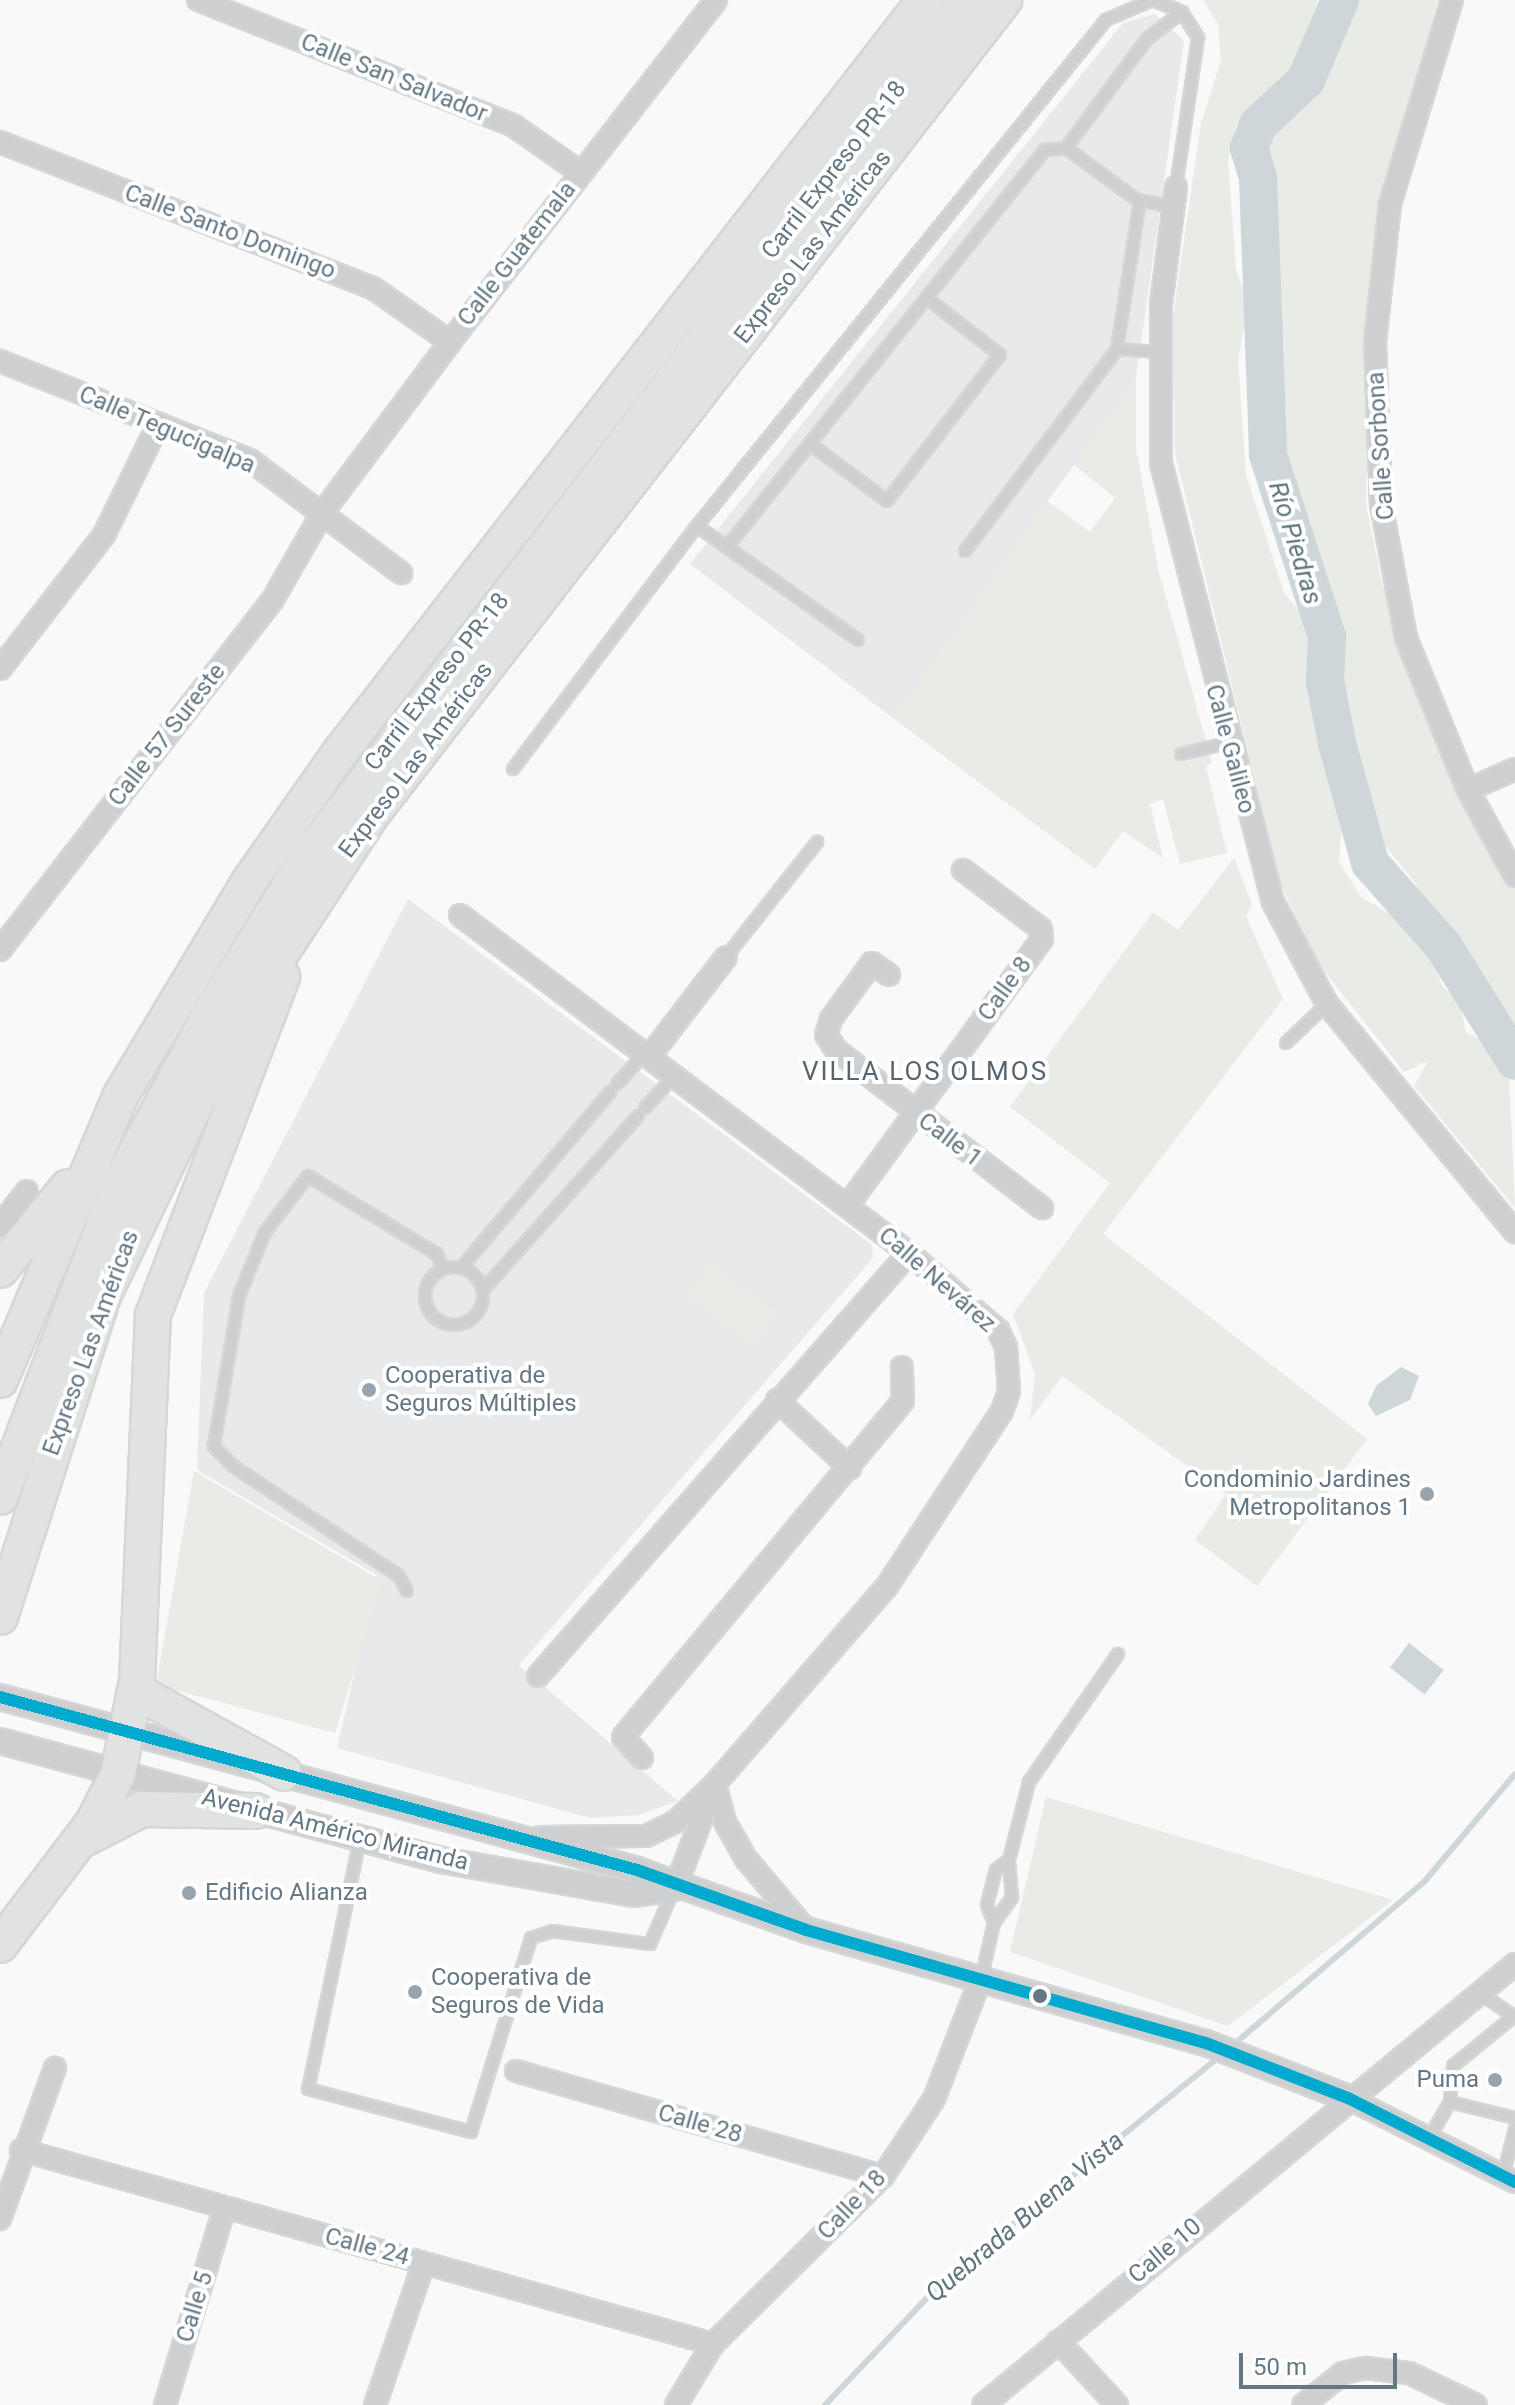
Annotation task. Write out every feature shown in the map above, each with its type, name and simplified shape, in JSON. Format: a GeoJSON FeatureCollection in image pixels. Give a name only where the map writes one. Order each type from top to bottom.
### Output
{"type":"FeatureCollection","features":[{"type":"Feature","properties":{"kind":"highway"},"geometry":{"type":"LineString","coordinates":[[0,1380],[86,1166],[182,986],[305,802],[925,0]]}},
{"type":"Feature","properties":{"kind":"highway","name":"Expreso Las Américas"},"geometry":{"type":"LineString","coordinates":[[0,1617],[103,1296],[233,1027],[310,904],[372,814],[994,4]]}},
{"type":"Feature","properties":{"kind":"highway","name":"Carril Expreso PR-18"},"geometry":{"type":"LineString","coordinates":[[0,1497],[126,1172],[213,1009],[307,858],[994,4]]}},
{"type":"Feature","properties":{"kind":"highway"},"geometry":{"type":"LineString","coordinates":[[0,1945],[78,1842],[118,1774],[136,1691],[153,1315],[310,904]]}},
{"type":"Feature","properties":{"kind":"highway"},"geometry":{"type":"LineString","coordinates":[[0,1270],[86,1166]]}},
{"type":"Feature","properties":{"kind":"highway","name":"Carril Expreso PR-18"},"geometry":{"type":"LineString","coordinates":[[0,1520],[23,1433]]}},
{"type":"Feature","properties":{"kind":"highway"},"geometry":{"type":"LineString","coordinates":[[136,1691],[284,1773]]}},
{"type":"Feature","properties":{"kind":"highway"},"geometry":{"type":"LineString","coordinates":[[78,1842],[142,1809],[256,1811]]}},
{"type":"Feature","properties":{"kind":"street","name":"Calle San Salvador"},"geometry":{"type":"LineString","coordinates":[[198,0],[514,126],[581,173]]}},
{"type":"Feature","properties":{"kind":"street","name":"Calle Sorbona"},"geometry":{"type":"LineString","coordinates":[[1452,0],[1390,204],[1375,342],[1381,504],[1406,638],[1468,790],[1515,876]]}},
{"type":"Feature","properties":{"kind":"street","name":"Calle Guatemala"},"geometry":{"type":"LineString","coordinates":[[323,512],[710,2]]}},
{"type":"Feature","properties":{"kind":"street","name":"Calle Santo Domingo"},"geometry":{"type":"LineString","coordinates":[[0,142],[373,288],[450,342]]}},
{"type":"Feature","properties":{"kind":"street","name":"Calle Galileo"},"geometry":{"type":"LineString","coordinates":[[1175,197],[1159,352],[1166,491],[1227,743],[1273,902],[1327,1004],[1515,1232]]}},
{"type":"Feature","properties":{"kind":"street","name":"Calle Tegucigalpa"},"geometry":{"type":"LineString","coordinates":[[0,361],[250,460],[401,573]]}},
{"type":"Feature","properties":{"kind":"street"},"geometry":{"type":"LineString","coordinates":[[0,669],[104,535],[158,425]]}},
{"type":"Feature","properties":{"kind":"street","name":"Calle 57 Sureste"},"geometry":{"type":"LineString","coordinates":[[0,950],[273,599],[323,512]]}},
{"type":"Feature","properties":{"kind":"street"},"geometry":{"type":"LineString","coordinates":[[1468,790],[1515,769]]}},
{"type":"Feature","properties":{"kind":"street","name":"Calle 8"},"geometry":{"type":"LineString","coordinates":[[848,1205],[1044,934],[963,870]]}},
{"type":"Feature","properties":{"kind":"street","name":"Calle Nevárez"},"geometry":{"type":"LineString","coordinates":[[460,915],[909,1253],[998,1330],[1010,1369],[1002,1411],[887,1586],[715,1784],[675,1888]]}},
{"type":"Feature","properties":{"kind":"street"},"geometry":{"type":"LineString","coordinates":[[647,1055],[726,957]]}},
{"type":"Feature","properties":{"kind":"street","name":"Calle 1"},"geometry":{"type":"LineString","coordinates":[[889,975],[872,963],[826,1035],[914,1113],[1042,1208]]}},
{"type":"Feature","properties":{"kind":"street"},"geometry":{"type":"LineString","coordinates":[[0,1226],[27,1191]]}},
{"type":"Feature","properties":{"kind":"street"},"geometry":{"type":"LineString","coordinates":[[538,1676],[909,1253]]}},
{"type":"Feature","properties":{"kind":"street"},"geometry":{"type":"LineString","coordinates":[[642,1758],[623,1737],[903,1401],[902,1367]]}},
{"type":"Feature","properties":{"kind":"street"},"geometry":{"type":"LineString","coordinates":[[777,1400],[850,1468]]}},
{"type":"Feature","properties":{"kind":"street","name":"Avenida Américo Miranda"},"geometry":{"type":"LineString","coordinates":[[0,1697],[130,1729],[637,1870],[675,1888],[806,1930],[982,1975],[1206,2043],[1348,2098]]}},
{"type":"Feature","properties":{"kind":"street","name":"Avenida Américo Miranda"},"geometry":{"type":"LineString","coordinates":[[0,1741],[360,1839],[634,1894],[675,1888]]}},
{"type":"Feature","properties":{"kind":"street"},"geometry":{"type":"LineString","coordinates":[[508,1836],[646,1836],[675,1822],[715,1784],[725,1822],[746,1859],[806,1930]]}},
{"type":"Feature","properties":{"kind":"street","name":"Calle 10"},"geometry":{"type":"LineString","coordinates":[[983,2405],[1348,2098],[1483,1995],[1515,1964]]}},
{"type":"Feature","properties":{"kind":"street","name":"Calle 18"},"geometry":{"type":"LineString","coordinates":[[676,2405],[713,2344],[883,2176],[934,2099],[982,1975]]}},
{"type":"Feature","properties":{"kind":"street"},"geometry":{"type":"LineString","coordinates":[[0,2219],[21,2150],[55,2068]]}},
{"type":"Feature","properties":{"kind":"street","name":"Calle 28"},"geometry":{"type":"LineString","coordinates":[[516,2071],[883,2176]]}},
{"type":"Feature","properties":{"kind":"street"},"geometry":{"type":"LineString","coordinates":[[1348,2098],[1509,2179]]}},
{"type":"Feature","properties":{"kind":"street","name":"Calle 24"},"geometry":{"type":"LineString","coordinates":[[21,2150],[713,2344]]}},
{"type":"Feature","properties":{"kind":"street","name":"Calle 5"},"geometry":{"type":"LineString","coordinates":[[165,2405],[224,2209]]}},
{"type":"Feature","properties":{"kind":"street"},"geometry":{"type":"LineString","coordinates":[[375,2405],[424,2263]]}},
{"type":"Feature","properties":{"kind":"street"},"geometry":{"type":"LineString","coordinates":[[1058,2341],[1117,2405]]}},
{"type":"Feature","properties":{"kind":"street"},"geometry":{"type":"LineString","coordinates":[[1303,2405],[1343,2373],[1409,2373],[1476,2405]]}},
{"type":"Feature","properties":{"kind":"lane"},"geometry":{"type":"LineString","coordinates":[[513,769],[697,526],[1106,20],[1153,0],[1182,12],[1198,38],[1175,197],[1140,201],[1066,148],[1045,150],[727,547]]}},
{"type":"Feature","properties":{"kind":"lane"},"geometry":{"type":"LineString","coordinates":[[1066,148],[1147,39],[1182,12]]}},
{"type":"Feature","properties":{"kind":"lane"},"geometry":{"type":"LineString","coordinates":[[965,551],[1117,349],[1140,201]]}},
{"type":"Feature","properties":{"kind":"lane"},"geometry":{"type":"LineString","coordinates":[[810,444],[887,501],[1000,355],[928,299]]}},
{"type":"Feature","properties":{"kind":"lane"},"geometry":{"type":"LineString","coordinates":[[1117,349],[1159,352]]}},
{"type":"Feature","properties":{"kind":"lane"},"geometry":{"type":"LineString","coordinates":[[697,526],[858,640]]}},
{"type":"Feature","properties":{"kind":"lane"},"geometry":{"type":"LineString","coordinates":[[1181,754],[1227,743]]}},
{"type":"Feature","properties":{"kind":"lane"},"geometry":{"type":"LineString","coordinates":[[726,957],[817,842]]}},
{"type":"Feature","properties":{"kind":"lane"},"geometry":{"type":"LineString","coordinates":[[1286,1043],[1327,1004]]}},
{"type":"Feature","properties":{"kind":"lane"},"geometry":{"type":"LineString","coordinates":[[443,1269],[461,1268],[614,1088],[647,1055]]}},
{"type":"Feature","properties":{"kind":"lane"},"geometry":{"type":"LineString","coordinates":[[443,1269],[426,1292],[436,1319],[455,1325],[474,1318],[483,1290],[674,1076]]}},
{"type":"Feature","properties":{"kind":"lane"},"geometry":{"type":"LineString","coordinates":[[407,1591],[399,1576],[233,1466],[214,1446],[239,1296],[265,1232],[308,1176],[437,1254],[443,1269]]}},
{"type":"Feature","properties":{"kind":"lane"},"geometry":{"type":"LineString","coordinates":[[461,1268],[483,1290]]}},
{"type":"Feature","properties":{"kind":"lane"},"geometry":{"type":"LineString","coordinates":[[982,1975],[994,1923],[1012,1897],[1009,1860],[1029,1782],[1118,1654]]}},
{"type":"Feature","properties":{"kind":"lane"},"geometry":{"type":"LineString","coordinates":[[360,1839],[308,2089],[471,2132],[531,1938],[552,1931],[650,1944],[675,1888]]}},
{"type":"Feature","properties":{"kind":"lane"},"geometry":{"type":"LineString","coordinates":[[994,1923],[987,1905],[996,1870],[1009,1860]]}},
{"type":"Feature","properties":{"kind":"lane"},"geometry":{"type":"LineString","coordinates":[[1429,2138],[1450,2102],[1453,2066],[1514,2017],[1483,1995]]}},
{"type":"Feature","properties":{"kind":"lane"},"geometry":{"type":"LineString","coordinates":[[1450,2102],[1515,2118]]}},
{"type":"Feature","properties":{"kind":"lane"},"geometry":{"type":"LineString","coordinates":[[1509,2179],[1515,2129]]}},
{"type":"Feature","properties":{"kind":"shaded area"},"geometry":{"type":"Polygon","coordinates":[[[1203,0],[1318,0],[1296,66],[1236,126],[1228,159],[1236,270],[1249,305],[1238,360],[1246,475],[1284,593],[1315,630],[1309,680],[1343,805],[1339,862],[1361,897],[1424,934],[1442,986],[1459,1000],[1466,1032],[1490,1045],[1509,1072],[1515,1208],[1414,1086],[1428,1061],[1404,1072],[1314,958],[1280,883],[1175,453],[1172,323],[1201,123],[1221,61],[1218,24],[1203,0]]]}},
{"type":"Feature","properties":{"kind":"shaded area"},"geometry":{"type":"Polygon","coordinates":[[[1333,0],[1438,0],[1382,201],[1394,283],[1370,317],[1366,505],[1383,587],[1405,600],[1397,622],[1495,858],[1515,888],[1515,1056],[1449,935],[1427,918],[1416,884],[1364,820],[1361,787],[1342,743],[1347,708],[1334,635],[1321,633],[1314,615],[1318,583],[1284,459],[1278,424],[1284,345],[1262,223],[1276,198],[1267,140],[1275,121],[1318,74],[1343,24],[1330,10],[1333,0]]]}},
{"type":"Feature","properties":{"kind":"shaded area"},"geometry":{"type":"Polygon","coordinates":[[[1155,14],[1184,41],[1136,378],[893,718],[690,564],[1123,23],[1155,14]]]}},
{"type":"Feature","properties":{"kind":"shaded area"},"geometry":{"type":"Polygon","coordinates":[[[1136,378],[1136,448],[1158,569],[1212,762],[1206,767],[1227,853],[1180,864],[1163,799],[1150,804],[1163,858],[1123,831],[1095,869],[893,718],[1046,500],[1090,532],[1115,498],[1073,464],[1136,378]]]}},
{"type":"Feature","properties":{"kind":"shaded area"},"geometry":{"type":"Polygon","coordinates":[[[1234,858],[1252,904],[1246,916],[1283,999],[1103,1234],[1367,1439],[1257,1586],[1195,1540],[1226,1494],[1062,1376],[1030,1420],[1035,1374],[1013,1314],[1110,1183],[1010,1107],[1153,912],[1178,930],[1234,858]]]}},
{"type":"Feature","properties":{"kind":"shaded area"},"geometry":{"type":"Polygon","coordinates":[[[408,899],[872,1245],[873,1258],[519,1665],[678,1801],[639,1815],[590,1818],[337,1748],[377,1575],[197,1470],[204,1293],[408,899]]]}},
{"type":"Feature","properties":{"kind":"shaded area"},"geometry":{"type":"Polygon","coordinates":[[[710,1263],[779,1313],[754,1347],[685,1297],[710,1263]]]}},
{"type":"Feature","properties":{"kind":"shaded area"},"geometry":{"type":"Polygon","coordinates":[[[1401,1367],[1419,1376],[1410,1400],[1376,1416],[1368,1404],[1376,1386],[1401,1367]]]}},
{"type":"Feature","properties":{"kind":"shaded area"},"geometry":{"type":"Polygon","coordinates":[[[194,1471],[382,1581],[335,1733],[156,1685],[194,1471]]]}},
{"type":"Feature","properties":{"kind":"shaded area"},"geometry":{"type":"Polygon","coordinates":[[[1409,1643],[1444,1670],[1425,1695],[1390,1667],[1409,1643]]]}},
{"type":"Feature","properties":{"kind":"shaded area"},"geometry":{"type":"Polygon","coordinates":[[[1046,1797],[1393,1900],[1228,2026],[1010,1952],[1046,1797]]]}},
{"type":"Feature","properties":{"kind":"waterway","name":"Río Piedras"},"geometry":{"type":"LineString","coordinates":[[1340,0],[1306,80],[1258,125],[1249,148],[1258,178],[1268,455],[1327,637],[1325,681],[1337,743],[1370,863],[1444,947],[1515,1061]]}},
{"type":"Feature","properties":{"kind":"waterway"},"geometry":{"type":"LineString","coordinates":[[1233,2045],[1424,1882],[1515,1774]]}},
{"type":"Feature","properties":{"kind":"waterway","name":"Quebrada Buena Vista"},"geometry":{"type":"LineString","coordinates":[[825,2405],[942,2282],[1221,2055]]}},
{"type":"Feature","properties":{"kind":"transit line"},"geometry":{"type":"LineString","coordinates":[[0,1697],[637,1870],[806,1930],[1206,2043],[1348,2098],[1515,2182]]}},
{"type":"Feature","properties":{"kind":"place","name":"Cooperativa de Seguros Múltiples"},"geometry":{"type":"Point","coordinates":[369,1390]}},
{"type":"Feature","properties":{"kind":"place","name":"Condominio Jardines Metropolitanos 1"},"geometry":{"type":"Point","coordinates":[1427,1494]}},
{"type":"Feature","properties":{"kind":"place","name":"Edificio Alianza"},"geometry":{"type":"Point","coordinates":[189,1893]}},
{"type":"Feature","properties":{"kind":"place","name":"Cooperativa de Seguros de Vida"},"geometry":{"type":"Point","coordinates":[415,1992]}},
{"type":"Feature","properties":{"kind":"place","name":"Puma"},"geometry":{"type":"Point","coordinates":[1495,2080]}},
{"type":"Feature","properties":{"kind":"district","name":"VILLA LOS OLMOS"},"geometry":{"type":"Point","coordinates":[925,1072]}}]}
